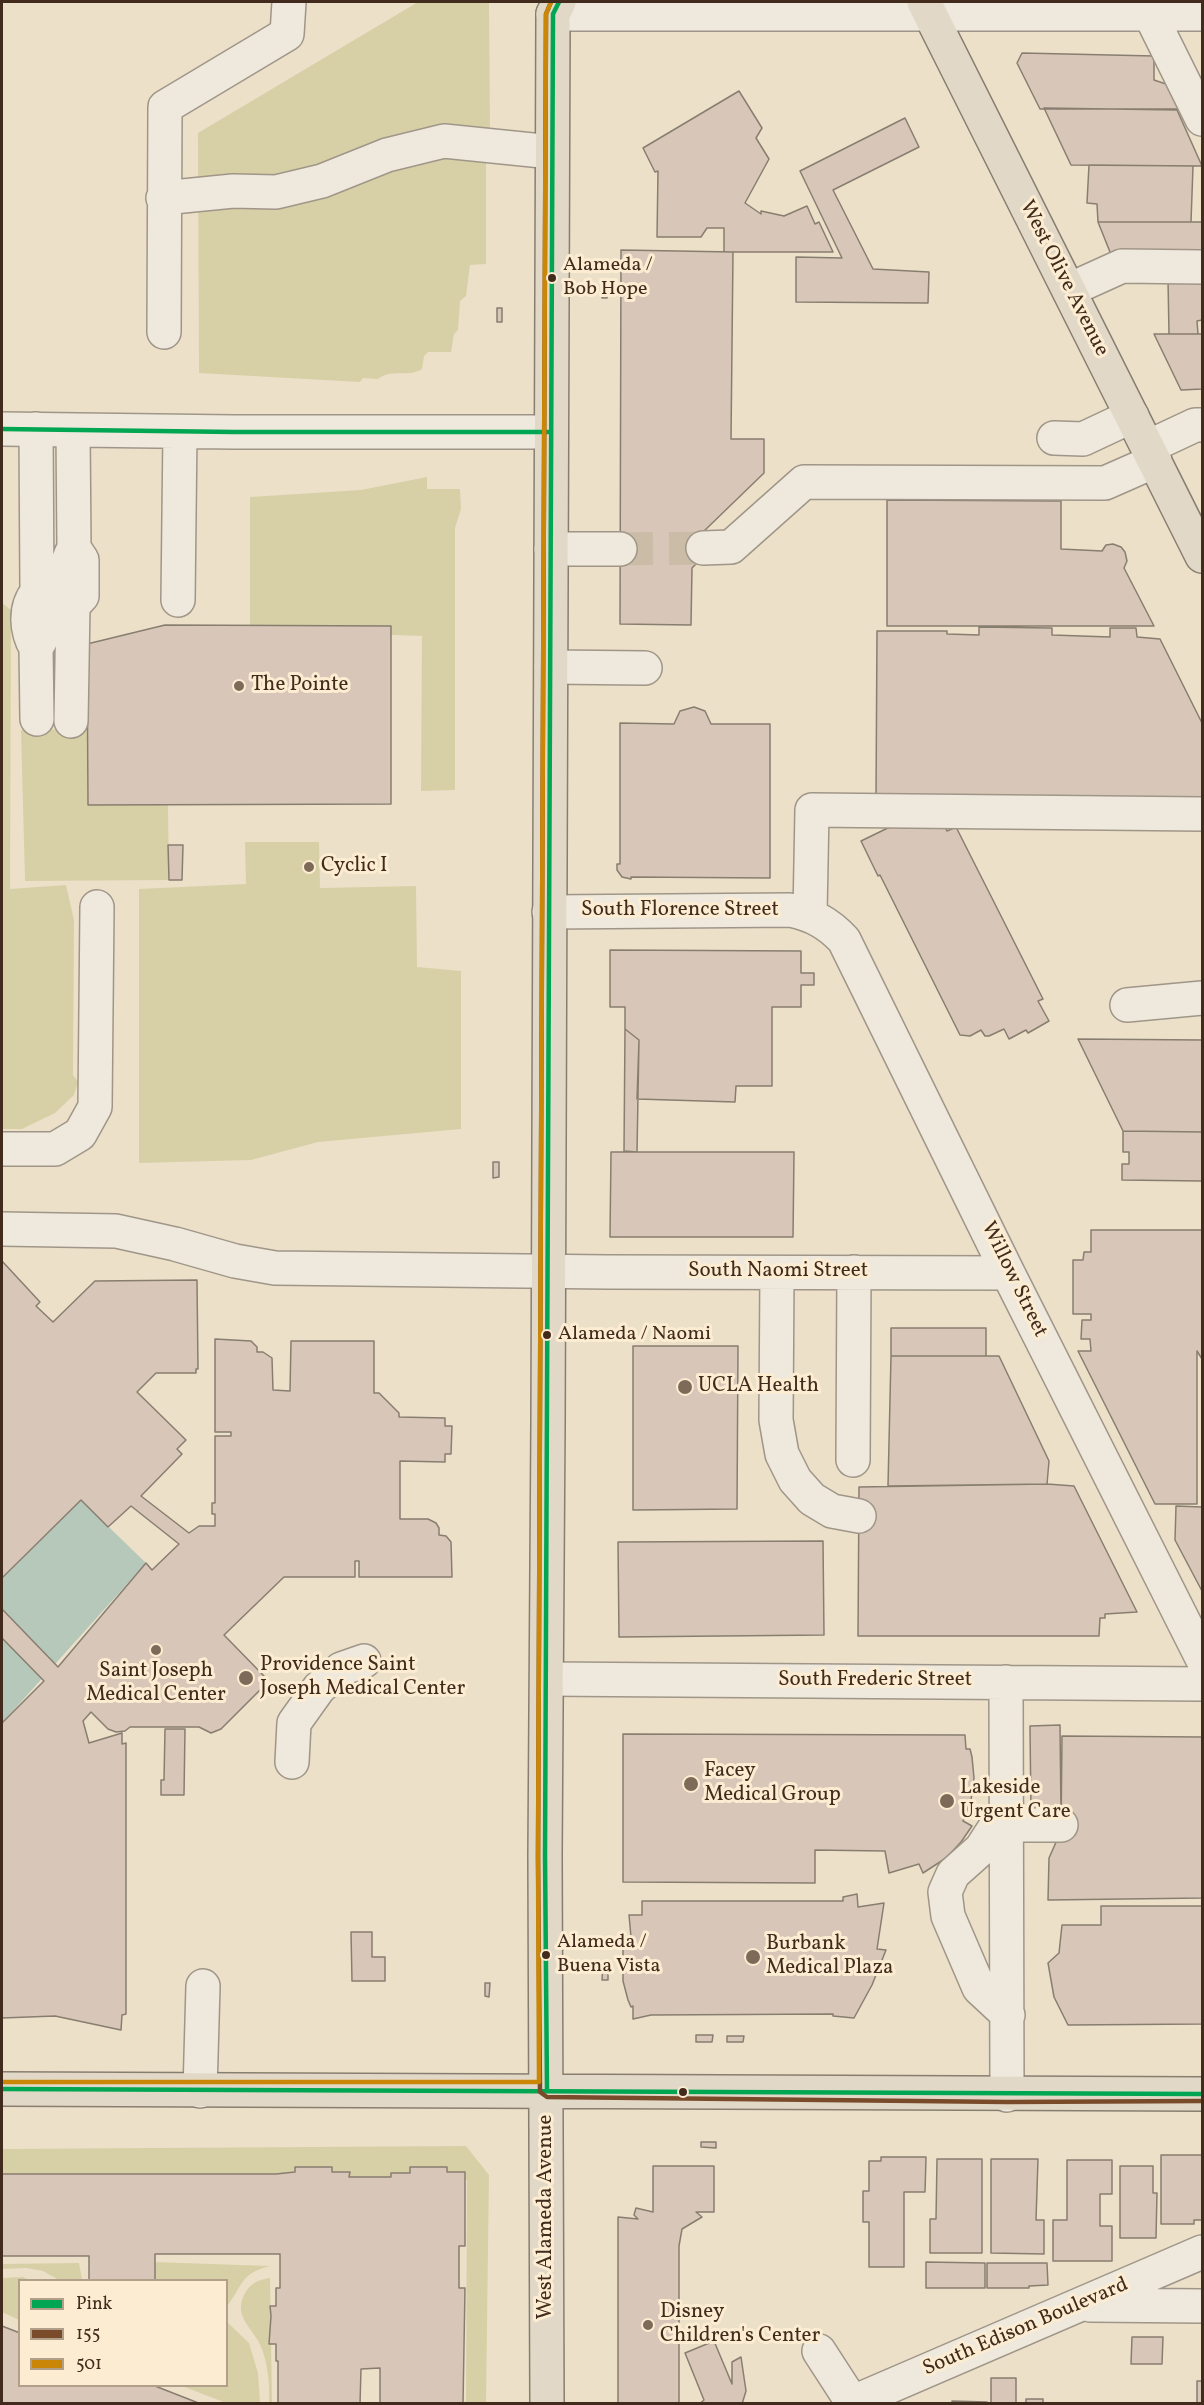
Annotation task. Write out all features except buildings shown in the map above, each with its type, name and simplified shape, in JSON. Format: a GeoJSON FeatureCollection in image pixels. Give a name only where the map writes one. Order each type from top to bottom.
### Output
{"type":"FeatureCollection","features":[{"type":"Feature","properties":{"kind":"main road","name":"West Alameda Avenue"},"geometry":{"type":"LineString","coordinates":[[547,2403],[545,1855],[553,6]]}},
{"type":"Feature","properties":{"kind":"main road","name":"West Olive Avenue"},"geometry":{"type":"LineString","coordinates":[[927,8],[1203,556]]}},
{"type":"Feature","properties":{"kind":"main road"},"geometry":{"type":"LineString","coordinates":[[2,2089],[547,2090],[1007,2095],[1203,2094]]}},
{"type":"Feature","properties":{"kind":"street"},"geometry":{"type":"LineString","coordinates":[[164,332],[165,107],[287,34],[289,2]]}},
{"type":"Feature","properties":{"kind":"street"},"geometry":{"type":"LineString","coordinates":[[553,6],[1147,8],[1203,14]]}},
{"type":"Feature","properties":{"kind":"street"},"geometry":{"type":"LineString","coordinates":[[1147,8],[1203,119]]}},
{"type":"Feature","properties":{"kind":"street"},"geometry":{"type":"LineString","coordinates":[[163,198],[233,191],[276,192],[322,181],[387,155],[444,141],[552,152]]}},
{"type":"Feature","properties":{"kind":"street"},"geometry":{"type":"LineString","coordinates":[[1069,290],[1122,266],[1203,267]]}},
{"type":"Feature","properties":{"kind":"street"},"geometry":{"type":"LineString","coordinates":[[1054,438],[1083,439],[1132,416]]}},
{"type":"Feature","properties":{"kind":"street"},"geometry":{"type":"LineString","coordinates":[[703,548],[731,547],[804,482],[890,476],[1105,483],[1195,425],[1203,425]]}},
{"type":"Feature","properties":{"kind":"street"},"geometry":{"type":"LineString","coordinates":[[2,429],[180,432],[551,432]]}},
{"type":"Feature","properties":{"kind":"street"},"geometry":{"type":"LineString","coordinates":[[36,429],[37,592],[29,602],[28,620],[29,636],[36,648],[38,719]]}},
{"type":"Feature","properties":{"kind":"street"},"geometry":{"type":"LineString","coordinates":[[71,721],[73,606],[66,596],[67,560],[74,548],[73,430]]}},
{"type":"Feature","properties":{"kind":"street"},"geometry":{"type":"LineString","coordinates":[[178,600],[180,432]]}},
{"type":"Feature","properties":{"kind":"street"},"geometry":{"type":"LineString","coordinates":[[551,549],[620,549]]}},
{"type":"Feature","properties":{"kind":"street"},"geometry":{"type":"LineString","coordinates":[[551,667],[645,668]]}},
{"type":"Feature","properties":{"kind":"street"},"geometry":{"type":"LineString","coordinates":[[800,912],[812,810],[1203,814]]}},
{"type":"Feature","properties":{"kind":"street"},"geometry":{"type":"LineString","coordinates":[[790,838],[800,912]]}},
{"type":"Feature","properties":{"kind":"street"},"geometry":{"type":"LineString","coordinates":[[2,1149],[55,1149],[80,1134],[95,1107],[97,907]]}},
{"type":"Feature","properties":{"kind":"street","name":"South Florence Street"},"geometry":{"type":"LineString","coordinates":[[549,912],[800,912]]}},
{"type":"Feature","properties":{"kind":"street","name":"Willow Street"},"geometry":{"type":"LineString","coordinates":[[800,912],[832,927],[844,940],[1008,1273],[1168,1558],[1203,1658]]}},
{"type":"Feature","properties":{"kind":"street"},"geometry":{"type":"LineString","coordinates":[[1127,1005],[1203,998]]}},
{"type":"Feature","properties":{"kind":"street","name":"South Naomi Street"},"geometry":{"type":"LineString","coordinates":[[2,1229],[116,1231],[175,1244],[235,1261],[275,1268],[548,1272],[1008,1273]]}},
{"type":"Feature","properties":{"kind":"street"},"geometry":{"type":"LineString","coordinates":[[853,1460],[854,1272]]}},
{"type":"Feature","properties":{"kind":"street"},"geometry":{"type":"LineString","coordinates":[[777,1273],[776,1420],[782,1454],[795,1480],[812,1499],[832,1511],[859,1516]]}},
{"type":"Feature","properties":{"kind":"street"},"geometry":{"type":"LineString","coordinates":[[292,1762],[294,1723],[319,1688],[341,1669],[364,1661]]}},
{"type":"Feature","properties":{"kind":"street","name":"South Frederic Street"},"geometry":{"type":"LineString","coordinates":[[546,1679],[1203,1684]]}},
{"type":"Feature","properties":{"kind":"street"},"geometry":{"type":"LineString","coordinates":[[1006,1682],[1007,2095]]}},
{"type":"Feature","properties":{"kind":"street"},"geometry":{"type":"LineString","coordinates":[[1007,1817],[1061,1825]]}},
{"type":"Feature","properties":{"kind":"street"},"geometry":{"type":"LineString","coordinates":[[1007,1817],[981,1849],[953,1874],[945,1892],[948,1916],[979,1988],[1008,2015]]}},
{"type":"Feature","properties":{"kind":"street"},"geometry":{"type":"LineString","coordinates":[[201,2091],[203,1986]]}},
{"type":"Feature","properties":{"kind":"street","name":"South Edison Boulevard"},"geometry":{"type":"LineString","coordinates":[[850,2403],[1203,2252]]}},
{"type":"Feature","properties":{"kind":"street"},"geometry":{"type":"LineString","coordinates":[[1079,2305],[1203,2306]]}},
{"type":"Feature","properties":{"kind":"street"},"geometry":{"type":"LineString","coordinates":[[819,2351],[850,2403]]}},
{"type":"Feature","properties":{"kind":"shaded area"},"geometry":{"type":"Polygon","coordinates":[[[418,2],[489,2],[490,132],[486,158],[486,264],[470,265],[466,296],[460,301],[458,330],[454,334],[451,352],[428,352],[424,356],[422,369],[417,372],[389,374],[378,379],[363,378],[360,382],[199,373],[198,133],[418,2]]]}},
{"type":"Feature","properties":{"kind":"shaded area"},"geometry":{"type":"Polygon","coordinates":[[[427,477],[427,489],[460,489],[461,509],[455,528],[455,790],[421,791],[422,636],[250,630],[250,497],[361,490],[427,477]]]}},
{"type":"Feature","properties":{"kind":"shaded area"},"geometry":{"type":"Polygon","coordinates":[[[2,603],[11,610],[10,889],[66,885],[74,920],[73,1075],[78,1082],[74,1095],[55,1113],[22,1129],[2,1129],[2,603]]]}},
{"type":"Feature","properties":{"kind":"shaded area"},"geometry":{"type":"Polygon","coordinates":[[[87,729],[88,805],[168,805],[169,880],[25,881],[21,730],[87,729]]]}},
{"type":"Feature","properties":{"kind":"shaded area"},"geometry":{"type":"Polygon","coordinates":[[[245,842],[319,842],[320,888],[416,886],[417,967],[461,971],[461,1129],[318,1142],[251,1160],[139,1163],[139,889],[246,884],[245,842]]]}},
{"type":"Feature","properties":{"kind":"shaded area"},"geometry":{"type":"Polygon","coordinates":[[[81,1500],[146,1563],[2,1723],[2,1579],[81,1500]]]}},
{"type":"Feature","properties":{"kind":"shaded area"},"geometry":{"type":"Polygon","coordinates":[[[466,2146],[489,2175],[486,2403],[466,2403],[467,2180],[2,2180],[2,2149],[466,2146]]]}},
{"type":"Feature","properties":{"kind":"shaded area"},"geometry":{"type":"Polygon","coordinates":[[[153,2262],[270,2266],[247,2277],[228,2305],[228,2279],[152,2279],[153,2262]]]}},
{"type":"Feature","properties":{"kind":"shaded area"},"geometry":{"type":"Polygon","coordinates":[[[79,2263],[82,2279],[57,2279],[43,2271],[26,2268],[2,2269],[2,2264],[79,2263]]]}},
{"type":"Feature","properties":{"kind":"shaded area"},"geometry":{"type":"Polygon","coordinates":[[[23,2277],[27,2279],[18,2279],[18,2320],[2,2312],[2,2278],[23,2277]]]}},
{"type":"Feature","properties":{"kind":"shaded area"},"geometry":{"type":"Polygon","coordinates":[[[270,2278],[272,2403],[269,2403],[268,2376],[262,2349],[241,2310],[241,2303],[249,2288],[258,2281],[270,2278]]]}},
{"type":"Feature","properties":{"kind":"shaded area"},"geometry":{"type":"Polygon","coordinates":[[[228,2323],[249,2343],[258,2373],[260,2403],[226,2403],[185,2387],[228,2387],[228,2323]]]}},
{"type":"Feature","properties":{"kind":"tunnel"},"geometry":{"type":"LineString","coordinates":[[620,549],[703,548]]}},
{"type":"Feature","properties":{"kind":"transit line","name":"155"},"geometry":{"type":"LineString","coordinates":[[551,2],[546,14],[538,1855],[540,2092],[547,2097],[1007,2102],[1202,2101]]}},
{"type":"Feature","properties":{"kind":"transit line","name":"501"},"geometry":{"type":"LineString","coordinates":[[2,2082],[539,2082],[546,14],[551,2]]}},
{"type":"Feature","properties":{"kind":"transit line","name":"Pink"},"geometry":{"type":"LineString","coordinates":[[547,2090],[545,1855],[553,14],[559,2]]}},
{"type":"Feature","properties":{"kind":"transit line","name":"Pink"},"geometry":{"type":"LineString","coordinates":[[2,429],[551,432]]}},
{"type":"Feature","properties":{"kind":"transit line","name":"Pink"},"geometry":{"type":"LineString","coordinates":[[2,2089],[1202,2094]]}},
{"type":"Feature","properties":{"kind":"place","name":"Alameda / Bob Hope"},"geometry":{"type":"Point","coordinates":[552,278]}},
{"type":"Feature","properties":{"kind":"place","name":"The Pointe"},"geometry":{"type":"Point","coordinates":[239,686]}},
{"type":"Feature","properties":{"kind":"place","name":"Cyclic I"},"geometry":{"type":"Point","coordinates":[309,867]}},
{"type":"Feature","properties":{"kind":"place","name":"Alameda / Naomi"},"geometry":{"type":"Point","coordinates":[547,1335]}},
{"type":"Feature","properties":{"kind":"place","name":"UCLA Health"},"geometry":{"type":"Point","coordinates":[685,1387]}},
{"type":"Feature","properties":{"kind":"place","name":"Saint Joseph Medical Center"},"geometry":{"type":"Point","coordinates":[156,1650]}},
{"type":"Feature","properties":{"kind":"place","name":"Providence Saint Joseph Medical Center"},"geometry":{"type":"Point","coordinates":[246,1678]}},
{"type":"Feature","properties":{"kind":"place","name":"Facey Medical Group"},"geometry":{"type":"Point","coordinates":[691,1784]}},
{"type":"Feature","properties":{"kind":"place","name":"Lakeside Urgent Care"},"geometry":{"type":"Point","coordinates":[947,1801]}},
{"type":"Feature","properties":{"kind":"place","name":"Alameda / Buena Vista"},"geometry":{"type":"Point","coordinates":[546,1955]}},
{"type":"Feature","properties":{"kind":"place","name":"Burbank Medical Plaza"},"geometry":{"type":"Point","coordinates":[753,1957]}},
{"type":"Feature","properties":{"kind":"place","name":"Disney Children's Center"},"geometry":{"type":"Point","coordinates":[648,2325]}}]}
